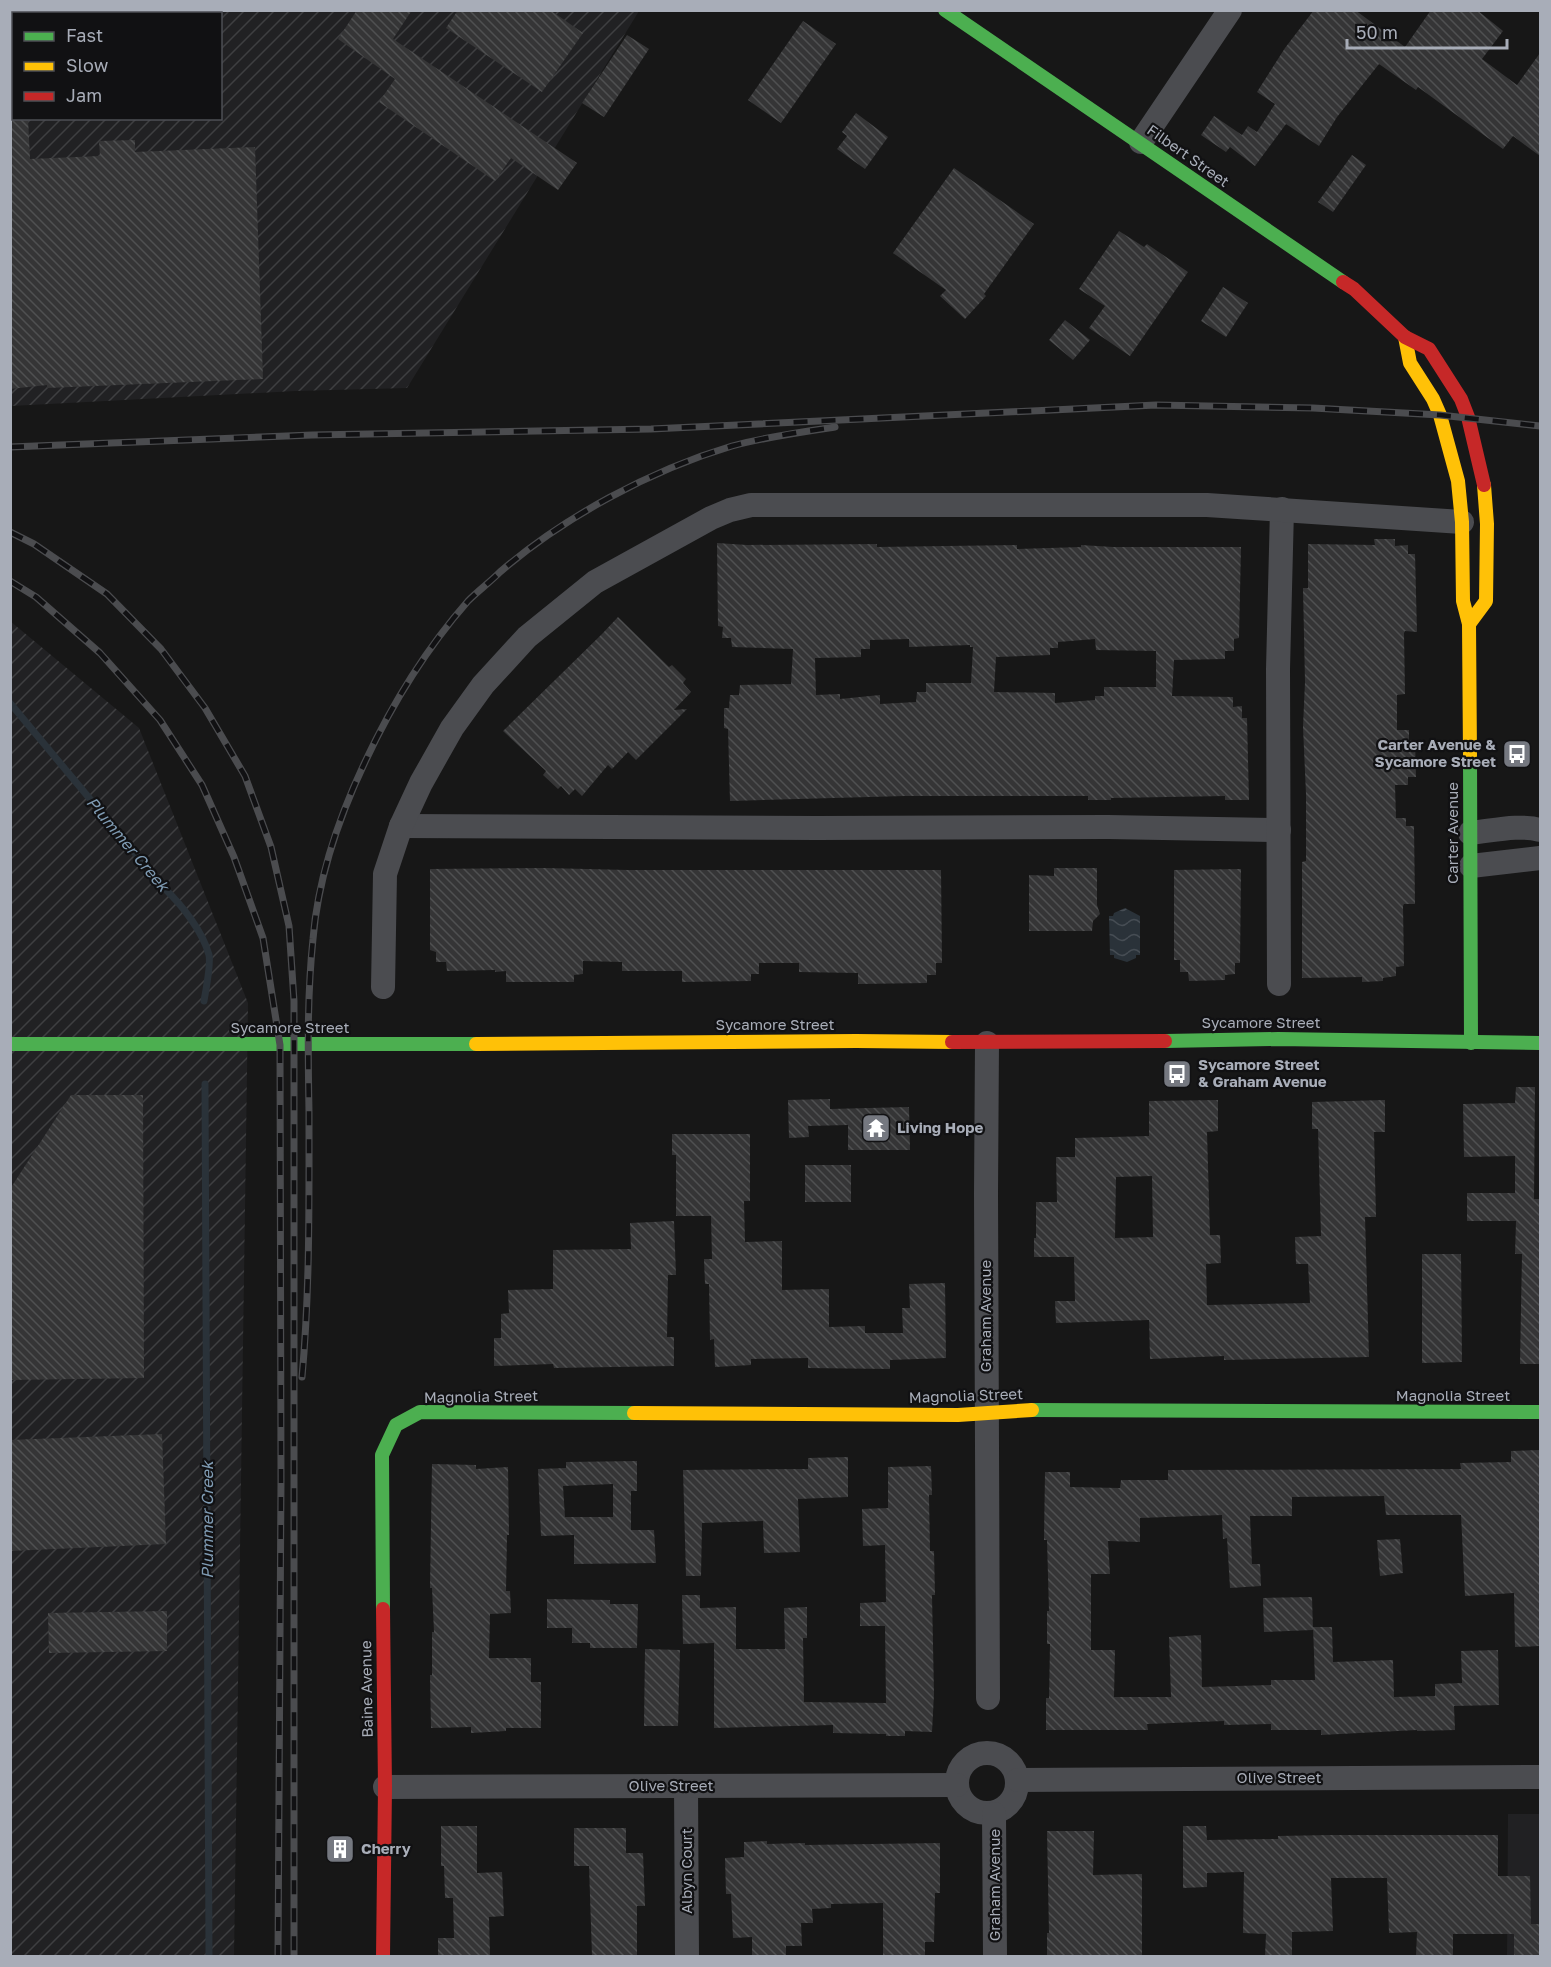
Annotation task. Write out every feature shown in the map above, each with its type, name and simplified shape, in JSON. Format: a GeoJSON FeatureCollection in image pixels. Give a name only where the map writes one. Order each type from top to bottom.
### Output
{"type":"FeatureCollection","features":[{"type":"Feature","properties":{"kind":"street","name":"Filbert Street"},"geometry":{"type":"LineString","coordinates":[[945,10],[1354,289],[1405,337],[1429,349],[1461,399],[1483,476],[1487,524],[1486,601],[1469,624]]}},
{"type":"Feature","properties":{"kind":"street"},"geometry":{"type":"LineString","coordinates":[[1141,142],[1230,10]]}},
{"type":"Feature","properties":{"kind":"street","name":"Carter Avenue"},"geometry":{"type":"LineString","coordinates":[[1405,337],[1410,363],[1433,399],[1440,415],[1458,481],[1462,522],[1463,601],[1469,624],[1471,1043]]}},
{"type":"Feature","properties":{"kind":"street"},"geometry":{"type":"LineString","coordinates":[[383,987],[384,874],[401,826],[421,783],[452,728],[483,685],[527,637],[595,582],[673,538],[730,510],[751,505],[1207,505],[1462,522]]}},
{"type":"Feature","properties":{"kind":"street"},"geometry":{"type":"LineString","coordinates":[[1279,984],[1278,669],[1282,509]]}},
{"type":"Feature","properties":{"kind":"street"},"geometry":{"type":"LineString","coordinates":[[401,826],[1115,827],[1279,830]]}},
{"type":"Feature","properties":{"kind":"street"},"geometry":{"type":"LineString","coordinates":[[1470,833],[1533,828],[1540,830]]}},
{"type":"Feature","properties":{"kind":"street"},"geometry":{"type":"LineString","coordinates":[[1471,866],[1540,858]]}},
{"type":"Feature","properties":{"kind":"street","name":"Sycamore Street"},"geometry":{"type":"LineString","coordinates":[[10,1044],[280,1045],[845,1041],[987,1043],[1266,1039],[1540,1042]]}},
{"type":"Feature","properties":{"kind":"street","name":"Graham Avenue"},"geometry":{"type":"LineString","coordinates":[[987,1043],[988,1698]]}},
{"type":"Feature","properties":{"kind":"street","name":"Magnolia Street"},"geometry":{"type":"LineString","coordinates":[[396,1425],[420,1412],[986,1414],[1022,1410],[1540,1412]]}},
{"type":"Feature","properties":{"kind":"street","name":"Baine Avenue"},"geometry":{"type":"LineString","coordinates":[[383,1956],[385,1787],[382,1455],[396,1425]]}},
{"type":"Feature","properties":{"kind":"street"},"geometry":{"type":"LineString","coordinates":[[987,1752],[999,1754],[1008,1760],[1018,1779],[1013,1799],[1006,1807],[994,1814],[978,1812],[968,1807],[961,1799],[957,1785],[957,1778],[967,1759],[987,1752]]}},
{"type":"Feature","properties":{"kind":"street","name":"Olive Street"},"geometry":{"type":"LineString","coordinates":[[1018,1779],[1540,1777]]}},
{"type":"Feature","properties":{"kind":"street","name":"Olive Street"},"geometry":{"type":"LineString","coordinates":[[385,1787],[957,1785]]}},
{"type":"Feature","properties":{"kind":"street","name":"Albyn Court"},"geometry":{"type":"LineString","coordinates":[[686,1786],[687,1956]]}},
{"type":"Feature","properties":{"kind":"street","name":"Graham Avenue"},"geometry":{"type":"LineString","coordinates":[[994,1814],[995,1956]]}},
{"type":"Feature","properties":{"kind":"shaded area"},"geometry":{"type":"Polygon","coordinates":[[[11,11],[639,11],[407,388],[295,391],[11,406],[11,11]]]}},
{"type":"Feature","properties":{"kind":"shaded area"},"geometry":{"type":"Polygon","coordinates":[[[10,621],[139,728],[248,1003],[234,1956],[11,1956],[10,621]]]}},
{"type":"Feature","properties":{"kind":"shaded area"},"geometry":{"type":"Polygon","coordinates":[[[1508,1814],[1540,1814],[1540,1956],[1507,1956],[1508,1814]]]}},
{"type":"Feature","properties":{"kind":"water"},"geometry":{"type":"Polygon","coordinates":[[[1125,908],[1140,916],[1140,955],[1136,955],[1136,958],[1127,962],[1110,955],[1109,916],[1125,908]]]}},
{"type":"Feature","properties":{"kind":"building"},"geometry":{"type":"Polygon","coordinates":[[[357,10],[412,10],[393,39],[577,163],[558,190],[511,158],[495,181],[379,102],[395,79],[338,39],[357,10]]]}},
{"type":"Feature","properties":{"kind":"building"},"geometry":{"type":"Polygon","coordinates":[[[458,10],[550,10],[583,33],[542,92],[446,28],[458,10]]]}},
{"type":"Feature","properties":{"kind":"building"},"geometry":{"type":"Polygon","coordinates":[[[1314,10],[1355,10],[1405,47],[1431,10],[1477,10],[1503,31],[1482,59],[1517,85],[1540,53],[1540,156],[1513,136],[1503,149],[1418,87],[1416,90],[1379,64],[1337,117],[1319,146],[1286,124],[1255,166],[1230,147],[1226,152],[1201,135],[1214,116],[1242,135],[1248,126],[1257,132],[1275,104],[1257,92],[1285,48],[1314,10]]]}},
{"type":"Feature","properties":{"kind":"building"},"geometry":{"type":"Polygon","coordinates":[[[803,21],[836,44],[781,123],[748,100],[803,21]]]}},
{"type":"Feature","properties":{"kind":"building"},"geometry":{"type":"Polygon","coordinates":[[[627,35],[649,49],[604,117],[582,103],[627,35]]]}},
{"type":"Feature","properties":{"kind":"building"},"geometry":{"type":"Polygon","coordinates":[[[856,113],[888,137],[865,169],[837,149],[847,136],[842,132],[856,113]]]}},
{"type":"Feature","properties":{"kind":"building"},"geometry":{"type":"Polygon","coordinates":[[[10,118],[28,120],[30,159],[100,156],[99,141],[135,140],[135,152],[255,147],[263,379],[47,388],[47,385],[10,389],[10,118]]]}},
{"type":"Feature","properties":{"kind":"building"},"geometry":{"type":"Polygon","coordinates":[[[1352,155],[1366,165],[1333,212],[1318,202],[1352,155]]]}},
{"type":"Feature","properties":{"kind":"building"},"geometry":{"type":"Polygon","coordinates":[[[954,168],[1034,224],[984,294],[986,296],[965,319],[940,296],[946,290],[893,253],[954,168]]]}},
{"type":"Feature","properties":{"kind":"building"},"geometry":{"type":"Polygon","coordinates":[[[1119,231],[1144,247],[1147,244],[1188,272],[1130,356],[1089,328],[1105,306],[1079,289],[1119,231]]]}},
{"type":"Feature","properties":{"kind":"building"},"geometry":{"type":"Polygon","coordinates":[[[1223,287],[1248,303],[1226,337],[1201,321],[1223,287]]]}},
{"type":"Feature","properties":{"kind":"building"},"geometry":{"type":"Polygon","coordinates":[[[1065,320],[1090,340],[1073,360],[1049,340],[1065,320]]]}},
{"type":"Feature","properties":{"kind":"building"},"geometry":{"type":"Polygon","coordinates":[[[1374,539],[1395,539],[1395,546],[1408,545],[1408,554],[1415,554],[1417,632],[1405,631],[1404,633],[1405,694],[1397,695],[1397,730],[1409,730],[1409,740],[1415,740],[1416,777],[1408,777],[1408,785],[1395,785],[1396,818],[1406,818],[1406,826],[1414,826],[1415,904],[1404,904],[1403,906],[1404,966],[1396,967],[1396,976],[1383,978],[1383,981],[1362,982],[1362,977],[1302,978],[1302,862],[1306,861],[1303,588],[1308,588],[1308,544],[1375,545],[1374,539]]]}},
{"type":"Feature","properties":{"kind":"building"},"geometry":{"type":"Polygon","coordinates":[[[717,543],[747,545],[877,544],[877,547],[1017,545],[1017,549],[1081,547],[1081,545],[1241,547],[1239,638],[1234,639],[1234,651],[1225,651],[1225,659],[1174,660],[1172,696],[1233,697],[1233,707],[1242,706],[1242,718],[1247,718],[1249,800],[1225,800],[1225,796],[1088,800],[1088,796],[905,796],[730,801],[728,729],[724,728],[724,708],[729,708],[730,695],[739,695],[740,685],[791,684],[793,649],[732,647],[731,638],[722,638],[723,627],[718,626],[717,543]],[[909,639],[870,640],[870,649],[861,649],[861,657],[815,658],[816,695],[840,694],[840,699],[880,695],[880,704],[916,702],[917,692],[926,692],[926,683],[971,683],[973,647],[970,645],[909,647],[909,639]],[[1095,639],[1058,642],[1058,648],[1050,648],[1050,655],[996,657],[994,692],[1055,693],[1055,703],[1095,700],[1095,696],[1104,696],[1104,687],[1156,687],[1156,651],[1096,650],[1095,639]]]}},
{"type":"Feature","properties":{"kind":"building"},"geometry":{"type":"Polygon","coordinates":[[[618,617],[669,667],[672,665],[686,679],[683,683],[691,692],[674,710],[687,709],[636,760],[628,752],[612,769],[608,765],[582,796],[575,789],[569,795],[561,786],[558,789],[543,775],[546,771],[503,731],[618,617]]]}},
{"type":"Feature","properties":{"kind":"building"},"geometry":{"type":"Polygon","coordinates":[[[1054,868],[1097,868],[1097,905],[1100,914],[1093,921],[1092,931],[1029,931],[1029,875],[1054,876],[1054,868]]]}},
{"type":"Feature","properties":{"kind":"building"},"geometry":{"type":"Polygon","coordinates":[[[430,869],[941,870],[942,963],[936,963],[936,975],[927,975],[927,983],[858,984],[858,973],[799,972],[799,963],[759,963],[759,974],[751,974],[751,981],[682,982],[682,971],[622,971],[622,962],[583,961],[583,974],[574,975],[574,982],[506,982],[506,971],[447,971],[446,962],[436,962],[436,952],[430,950],[430,869]]]}},
{"type":"Feature","properties":{"kind":"building"},"geometry":{"type":"Polygon","coordinates":[[[1241,869],[1240,963],[1235,963],[1235,974],[1225,975],[1225,980],[1189,981],[1188,972],[1180,972],[1180,960],[1174,960],[1174,870],[1241,869]]]}},
{"type":"Feature","properties":{"kind":"building"},"geometry":{"type":"Polygon","coordinates":[[[1516,1087],[1535,1087],[1534,1199],[1540,1199],[1540,1364],[1520,1364],[1522,1254],[1515,1254],[1516,1221],[1467,1221],[1467,1193],[1515,1193],[1515,1156],[1464,1157],[1463,1104],[1515,1103],[1516,1087]]]}},
{"type":"Feature","properties":{"kind":"building"},"geometry":{"type":"Polygon","coordinates":[[[71,1095],[143,1095],[144,1378],[10,1380],[10,1189],[71,1095]]]}},
{"type":"Feature","properties":{"kind":"building"},"geometry":{"type":"Polygon","coordinates":[[[830,1099],[830,1109],[909,1107],[910,1150],[848,1150],[848,1125],[808,1126],[809,1137],[789,1138],[788,1100],[830,1099]]]}},
{"type":"Feature","properties":{"kind":"building"},"geometry":{"type":"Polygon","coordinates":[[[1218,1100],[1218,1131],[1207,1132],[1210,1235],[1220,1235],[1221,1263],[1206,1264],[1207,1305],[1310,1303],[1308,1264],[1296,1264],[1295,1237],[1321,1236],[1318,1129],[1312,1129],[1312,1102],[1385,1100],[1385,1132],[1374,1132],[1376,1217],[1365,1217],[1369,1357],[1224,1360],[1224,1356],[1150,1359],[1149,1320],[1056,1323],[1055,1301],[1075,1301],[1074,1257],[1034,1257],[1036,1202],[1057,1202],[1056,1157],[1075,1157],[1075,1138],[1149,1136],[1149,1101],[1218,1100]],[[1152,1176],[1116,1177],[1115,1238],[1153,1237],[1152,1176]]]}},
{"type":"Feature","properties":{"kind":"building"},"geometry":{"type":"Polygon","coordinates":[[[672,1134],[750,1134],[750,1201],[744,1201],[745,1242],[782,1241],[782,1290],[829,1289],[829,1327],[865,1326],[865,1333],[903,1333],[902,1308],[910,1308],[909,1284],[945,1283],[946,1358],[890,1360],[890,1369],[808,1368],[808,1358],[751,1359],[751,1365],[715,1367],[714,1339],[710,1340],[709,1284],[705,1284],[704,1259],[712,1259],[711,1216],[676,1216],[676,1155],[672,1155],[672,1134]]]}},
{"type":"Feature","properties":{"kind":"building"},"geometry":{"type":"Polygon","coordinates":[[[805,1165],[851,1165],[851,1202],[805,1202],[805,1165]]]}},
{"type":"Feature","properties":{"kind":"building"},"geometry":{"type":"Polygon","coordinates":[[[674,1221],[676,1275],[668,1275],[667,1337],[674,1337],[674,1366],[554,1368],[553,1364],[494,1366],[494,1338],[501,1338],[501,1314],[509,1313],[508,1290],[553,1289],[553,1250],[631,1249],[630,1223],[674,1221]]]}},
{"type":"Feature","properties":{"kind":"building"},"geometry":{"type":"Polygon","coordinates":[[[1422,1254],[1461,1254],[1462,1362],[1422,1363],[1422,1254]]]}},
{"type":"Feature","properties":{"kind":"building"},"geometry":{"type":"Polygon","coordinates":[[[162,1434],[166,1544],[10,1551],[10,1440],[162,1434]]]}},
{"type":"Feature","properties":{"kind":"building"},"geometry":{"type":"Polygon","coordinates":[[[1540,1450],[1540,1646],[1515,1647],[1514,1593],[1465,1596],[1461,1515],[1386,1515],[1384,1496],[1292,1497],[1292,1516],[1250,1516],[1252,1564],[1260,1564],[1261,1586],[1230,1588],[1227,1538],[1223,1539],[1222,1515],[1140,1518],[1140,1542],[1108,1541],[1110,1574],[1091,1574],[1091,1650],[1115,1650],[1114,1697],[1171,1697],[1169,1637],[1201,1635],[1202,1687],[1271,1685],[1271,1680],[1315,1680],[1313,1627],[1332,1627],[1333,1662],[1393,1660],[1394,1697],[1435,1696],[1435,1684],[1462,1683],[1461,1651],[1498,1650],[1499,1705],[1454,1706],[1455,1730],[1321,1735],[1321,1730],[1271,1730],[1271,1724],[1224,1725],[1224,1721],[1147,1724],[1148,1730],[1046,1730],[1050,1644],[1047,1644],[1047,1611],[1049,1611],[1047,1540],[1044,1540],[1045,1472],[1070,1472],[1070,1487],[1120,1488],[1121,1480],[1168,1480],[1168,1470],[1461,1469],[1460,1463],[1511,1462],[1511,1451],[1540,1450]]]}},
{"type":"Feature","properties":{"kind":"building"},"geometry":{"type":"Polygon","coordinates":[[[848,1457],[848,1497],[798,1499],[800,1552],[764,1553],[763,1521],[702,1523],[701,1576],[686,1576],[683,1470],[808,1469],[808,1458],[848,1457]]]}},
{"type":"Feature","properties":{"kind":"building"},"geometry":{"type":"Polygon","coordinates":[[[637,1461],[637,1491],[631,1491],[631,1530],[654,1530],[656,1563],[574,1564],[574,1535],[541,1536],[538,1469],[566,1468],[566,1462],[637,1461]],[[613,1484],[563,1486],[565,1517],[613,1517],[613,1484]]]}},
{"type":"Feature","properties":{"kind":"building"},"geometry":{"type":"Polygon","coordinates":[[[432,1464],[476,1465],[476,1469],[508,1467],[509,1535],[507,1535],[506,1591],[510,1591],[511,1613],[490,1614],[489,1658],[531,1658],[531,1682],[541,1682],[541,1728],[506,1728],[506,1731],[471,1733],[471,1727],[431,1728],[430,1675],[432,1675],[432,1632],[434,1632],[432,1588],[430,1588],[432,1464]]]}},
{"type":"Feature","properties":{"kind":"building"},"geometry":{"type":"Polygon","coordinates":[[[931,1466],[930,1551],[934,1551],[935,1595],[932,1595],[934,1694],[932,1732],[905,1731],[905,1736],[833,1733],[833,1725],[714,1728],[714,1643],[683,1644],[682,1595],[700,1595],[700,1608],[736,1607],[736,1649],[785,1649],[784,1608],[807,1607],[807,1638],[803,1638],[804,1702],[886,1703],[885,1626],[860,1626],[860,1603],[886,1602],[885,1545],[863,1546],[862,1509],[888,1508],[888,1467],[931,1466]]]}},
{"type":"Feature","properties":{"kind":"building"},"geometry":{"type":"Polygon","coordinates":[[[1400,1539],[1403,1573],[1380,1576],[1377,1540],[1400,1539]]]}},
{"type":"Feature","properties":{"kind":"building"},"geometry":{"type":"Polygon","coordinates":[[[1312,1597],[1313,1630],[1264,1632],[1263,1598],[1312,1597]]]}},
{"type":"Feature","properties":{"kind":"building"},"geometry":{"type":"Polygon","coordinates":[[[547,1599],[610,1600],[610,1604],[638,1604],[637,1648],[590,1648],[590,1643],[572,1643],[572,1628],[547,1628],[547,1599]]]}},
{"type":"Feature","properties":{"kind":"building"},"geometry":{"type":"Polygon","coordinates":[[[167,1611],[167,1651],[49,1653],[48,1613],[167,1611]]]}},
{"type":"Feature","properties":{"kind":"building"},"geometry":{"type":"Polygon","coordinates":[[[645,1649],[680,1650],[678,1726],[644,1726],[645,1649]]]}},
{"type":"Feature","properties":{"kind":"building"},"geometry":{"type":"Polygon","coordinates":[[[441,1826],[477,1826],[477,1873],[502,1872],[504,1916],[489,1917],[490,1956],[438,1956],[438,1938],[454,1938],[453,1898],[445,1898],[444,1866],[441,1866],[441,1826]]]}},
{"type":"Feature","properties":{"kind":"building"},"geometry":{"type":"Polygon","coordinates":[[[1183,1826],[1206,1826],[1207,1840],[1278,1839],[1278,1836],[1330,1835],[1498,1835],[1498,1876],[1530,1876],[1531,1924],[1540,1924],[1540,1956],[1514,1956],[1514,1934],[1453,1934],[1453,1956],[1416,1956],[1417,1932],[1389,1933],[1387,1878],[1331,1878],[1333,1931],[1292,1932],[1292,1956],[1265,1956],[1266,1934],[1243,1933],[1244,1872],[1207,1873],[1207,1887],[1183,1888],[1183,1826]]]}},
{"type":"Feature","properties":{"kind":"building"},"geometry":{"type":"Polygon","coordinates":[[[574,1828],[626,1828],[626,1853],[643,1853],[645,1906],[637,1906],[637,1956],[592,1956],[589,1866],[574,1866],[574,1828]]]}},
{"type":"Feature","properties":{"kind":"building"},"geometry":{"type":"Polygon","coordinates":[[[1047,1831],[1094,1831],[1093,1875],[1142,1874],[1142,1956],[1047,1956],[1047,1933],[1049,1933],[1047,1831]]]}},
{"type":"Feature","properties":{"kind":"building"},"geometry":{"type":"Polygon","coordinates":[[[767,1841],[767,1844],[805,1843],[805,1845],[940,1843],[940,1893],[935,1893],[934,1942],[925,1942],[925,1956],[883,1956],[883,1903],[831,1904],[831,1908],[812,1909],[813,1923],[801,1923],[802,1946],[786,1946],[786,1956],[752,1956],[752,1937],[733,1938],[731,1894],[726,1894],[725,1858],[744,1857],[744,1842],[767,1841]]]}},
{"type":"Feature","properties":{"kind":"waterway","name":"Plummer Creek"},"geometry":{"type":"LineString","coordinates":[[10,703],[197,928],[209,955],[204,1001]]}},
{"type":"Feature","properties":{"kind":"waterway","name":"Plummer Creek"},"geometry":{"type":"LineString","coordinates":[[205,1084],[209,1956]]}},
{"type":"Feature","properties":{"kind":"railway"},"geometry":{"type":"LineString","coordinates":[[10,447],[312,435],[651,429],[1156,405],[1313,408],[1440,415],[1540,426]]}},
{"type":"Feature","properties":{"kind":"railway"},"geometry":{"type":"LineString","coordinates":[[302,1377],[308,1245],[309,1003],[316,916],[325,870],[338,826],[375,740],[424,658],[468,601],[500,572],[552,532],[610,497],[701,456],[757,440],[835,427]]}},
{"type":"Feature","properties":{"kind":"railway"},"geometry":{"type":"LineString","coordinates":[[10,532],[34,544],[107,594],[161,649],[205,708],[245,776],[271,847],[289,926],[294,1001],[294,1956]]}},
{"type":"Feature","properties":{"kind":"railway"},"geometry":{"type":"LineString","coordinates":[[10,581],[36,597],[100,653],[160,720],[202,785],[234,857],[263,938],[280,1045],[281,1481],[278,1956]]}},
{"type":"Feature","properties":{"kind":"traffic: fast"},"geometry":{"type":"LineString","coordinates":[[945,10],[1343,282]]}},
{"type":"Feature","properties":{"kind":"traffic: fast"},"geometry":{"type":"LineString","coordinates":[[1470,756],[1471,1043]]}},
{"type":"Feature","properties":{"kind":"traffic: fast"},"geometry":{"type":"LineString","coordinates":[[1165,1041],[1278,1039],[1540,1043]]}},
{"type":"Feature","properties":{"kind":"traffic: fast"},"geometry":{"type":"LineString","coordinates":[[10,1044],[476,1044]]}},
{"type":"Feature","properties":{"kind":"traffic: fast"},"geometry":{"type":"LineString","coordinates":[[1032,1410],[1540,1412]]}},
{"type":"Feature","properties":{"kind":"traffic: fast"},"geometry":{"type":"LineString","coordinates":[[383,1609],[382,1455],[396,1425],[420,1412],[634,1413]]}},
{"type":"Feature","properties":{"kind":"traffic: slow"},"geometry":{"type":"LineString","coordinates":[[1405,337],[1410,363],[1433,399],[1440,415],[1458,481],[1462,522],[1463,601],[1469,624],[1470,756]]}},
{"type":"Feature","properties":{"kind":"traffic: slow"},"geometry":{"type":"LineString","coordinates":[[1469,624],[1486,601],[1487,524],[1484,485]]}},
{"type":"Feature","properties":{"kind":"traffic: slow"},"geometry":{"type":"LineString","coordinates":[[476,1044],[952,1042]]}},
{"type":"Feature","properties":{"kind":"traffic: slow"},"geometry":{"type":"LineString","coordinates":[[634,1413],[958,1415],[1032,1410]]}},
{"type":"Feature","properties":{"kind":"traffic: jam"},"geometry":{"type":"LineString","coordinates":[[1343,282],[1354,289],[1405,337],[1429,349],[1461,399],[1468,417],[1484,485]]}},
{"type":"Feature","properties":{"kind":"traffic: jam"},"geometry":{"type":"LineString","coordinates":[[952,1042],[1165,1041]]}},
{"type":"Feature","properties":{"kind":"traffic: jam"},"geometry":{"type":"LineString","coordinates":[[383,1609],[385,1787],[383,1956]]}},
{"type":"Feature","properties":{"kind":"place","name":"Carter Avenue & Sycamore Street"},"geometry":{"type":"Point","coordinates":[1517,754]}},
{"type":"Feature","properties":{"kind":"place","name":"Sycamore Street & Graham Avenue"},"geometry":{"type":"Point","coordinates":[1177,1074]}},
{"type":"Feature","properties":{"kind":"place","name":"Living Hope"},"geometry":{"type":"Point","coordinates":[876,1128]}},
{"type":"Feature","properties":{"kind":"place","name":"Cherry"},"geometry":{"type":"Point","coordinates":[340,1849]}}]}
